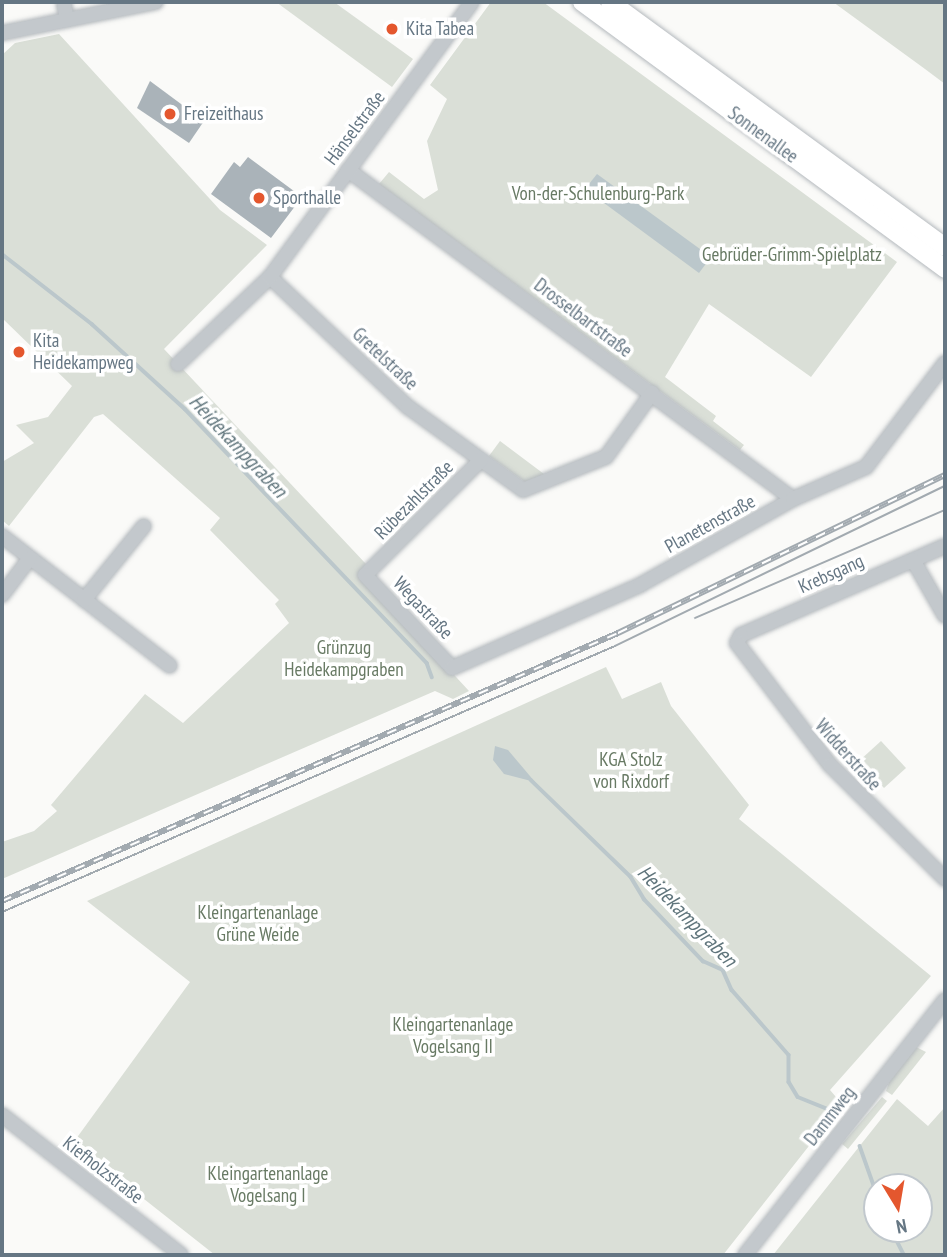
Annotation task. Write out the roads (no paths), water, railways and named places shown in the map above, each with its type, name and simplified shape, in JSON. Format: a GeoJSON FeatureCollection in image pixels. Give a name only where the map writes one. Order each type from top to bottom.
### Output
{"type":"FeatureCollection","features":[{"type":"Feature","properties":{"kind":"main road","name":"Sonnenallee"},"geometry":{"type":"LineString","coordinates":[[582,2],[945,269]]}},
{"type":"Feature","properties":{"kind":"main road","name":"Sonnenallee"},"geometry":{"type":"LineString","coordinates":[[610,2],[945,247]]}},
{"type":"Feature","properties":{"kind":"street"},"geometry":{"type":"LineString","coordinates":[[2,33],[156,2]]}},
{"type":"Feature","properties":{"kind":"street","name":"Hänselstraße"},"geometry":{"type":"LineString","coordinates":[[178,364],[270,277],[471,2]]}},
{"type":"Feature","properties":{"kind":"street"},"geometry":{"type":"LineString","coordinates":[[64,4],[67,20]]}},
{"type":"Feature","properties":{"kind":"street","name":"Drosselbartstraße"},"geometry":{"type":"LineString","coordinates":[[348,170],[793,499]]}},
{"type":"Feature","properties":{"kind":"street","name":"Gretelstraße"},"geometry":{"type":"LineString","coordinates":[[270,277],[408,407],[481,460]]}},
{"type":"Feature","properties":{"kind":"street","name":"Planetenstraße"},"geometry":{"type":"LineString","coordinates":[[452,668],[640,585],[793,499],[866,467],[945,363]]}},
{"type":"Feature","properties":{"kind":"street","name":"Rübezahlstraße"},"geometry":{"type":"LineString","coordinates":[[365,575],[481,460],[531,491],[606,457],[652,393]]}},
{"type":"Feature","properties":{"kind":"street"},"geometry":{"type":"LineString","coordinates":[[84,600],[144,526]]}},
{"type":"Feature","properties":{"kind":"street"},"geometry":{"type":"LineString","coordinates":[[2,536],[170,666]]}},
{"type":"Feature","properties":{"kind":"street","name":"Krebsgang"},"geometry":{"type":"LineString","coordinates":[[737,643],[740,635],[945,546]]}},
{"type":"Feature","properties":{"kind":"street"},"geometry":{"type":"LineString","coordinates":[[2,595],[30,558]]}},
{"type":"Feature","properties":{"kind":"street"},"geometry":{"type":"LineString","coordinates":[[913,560],[945,616]]}},
{"type":"Feature","properties":{"kind":"street","name":"Wegastraße"},"geometry":{"type":"LineString","coordinates":[[365,575],[452,668]]}},
{"type":"Feature","properties":{"kind":"street","name":"Widderstraße"},"geometry":{"type":"LineString","coordinates":[[737,643],[830,765],[945,879]]}},
{"type":"Feature","properties":{"kind":"street","name":"Dammweg"},"geometry":{"type":"LineString","coordinates":[[745,1255],[945,1000]]}},
{"type":"Feature","properties":{"kind":"street","name":"Kiefholzstraße"},"geometry":{"type":"LineString","coordinates":[[2,1115],[181,1255]]}},
{"type":"Feature","properties":{"kind":"waterway","name":"Heidekampgraben"},"geometry":{"type":"LineString","coordinates":[[2,254],[92,324],[185,409],[427,663],[432,677]]}},
{"type":"Feature","properties":{"kind":"waterway","name":"Heidekampgraben"},"geometry":{"type":"LineString","coordinates":[[531,780],[631,877],[644,899],[703,961],[723,970],[732,990],[789,1055],[789,1082],[798,1097],[835,1112]]}},
{"type":"Feature","properties":{"kind":"waterway","name":"Heidekampgraben"},"geometry":{"type":"LineString","coordinates":[[860,1146],[870,1173]]}},
{"type":"Feature","properties":{"kind":"waterway","name":"Heidekampgraben"},"geometry":{"type":"LineString","coordinates":[[898,1243],[904,1255]]}},
{"type":"Feature","properties":{"kind":"tram line"},"geometry":{"type":"LineString","coordinates":[[2,912],[615,646],[945,486]]}},
{"type":"Feature","properties":{"kind":"tram line"},"geometry":{"type":"LineString","coordinates":[[695,618],[945,510]]}},
{"type":"Feature","properties":{"kind":"railway"},"geometry":{"type":"LineString","coordinates":[[2,901],[618,633],[945,475]]}},
{"type":"Feature","properties":{"kind":"place","name":"Kita Tabea"},"geometry":{"type":"Point","coordinates":[392,29]}},
{"type":"Feature","properties":{"kind":"place","name":"Freizeithaus"},"geometry":{"type":"Point","coordinates":[170,114]}},
{"type":"Feature","properties":{"kind":"place","name":"Sporthalle"},"geometry":{"type":"Point","coordinates":[259,198]}},
{"type":"Feature","properties":{"kind":"place","name":"Kita Heidekampweg"},"geometry":{"type":"Point","coordinates":[19,352]}},
{"type":"Feature","properties":{"kind":"park label","name":"Von-der-Schulenburg-Park"},"geometry":{"type":"Point","coordinates":[598,194]}},
{"type":"Feature","properties":{"kind":"park label","name":"Gebrüder-Grimm-Spielplatz"},"geometry":{"type":"Point","coordinates":[792,255]}},
{"type":"Feature","properties":{"kind":"park label","name":"Grünzug Heidekampgraben"},"geometry":{"type":"Point","coordinates":[344,659]}},
{"type":"Feature","properties":{"kind":"park label","name":"KGA Stolz von Rixdorf"},"geometry":{"type":"Point","coordinates":[631,771]}},
{"type":"Feature","properties":{"kind":"park label","name":"Kleingartenanlage Grüne Weide"},"geometry":{"type":"Point","coordinates":[258,924]}},
{"type":"Feature","properties":{"kind":"park label","name":"Kleingartenanlage Vogelsang II"},"geometry":{"type":"Point","coordinates":[453,1036]}},
{"type":"Feature","properties":{"kind":"park label","name":"Kleingartenanlage Vogelsang I"},"geometry":{"type":"Point","coordinates":[268,1185]}}]}
